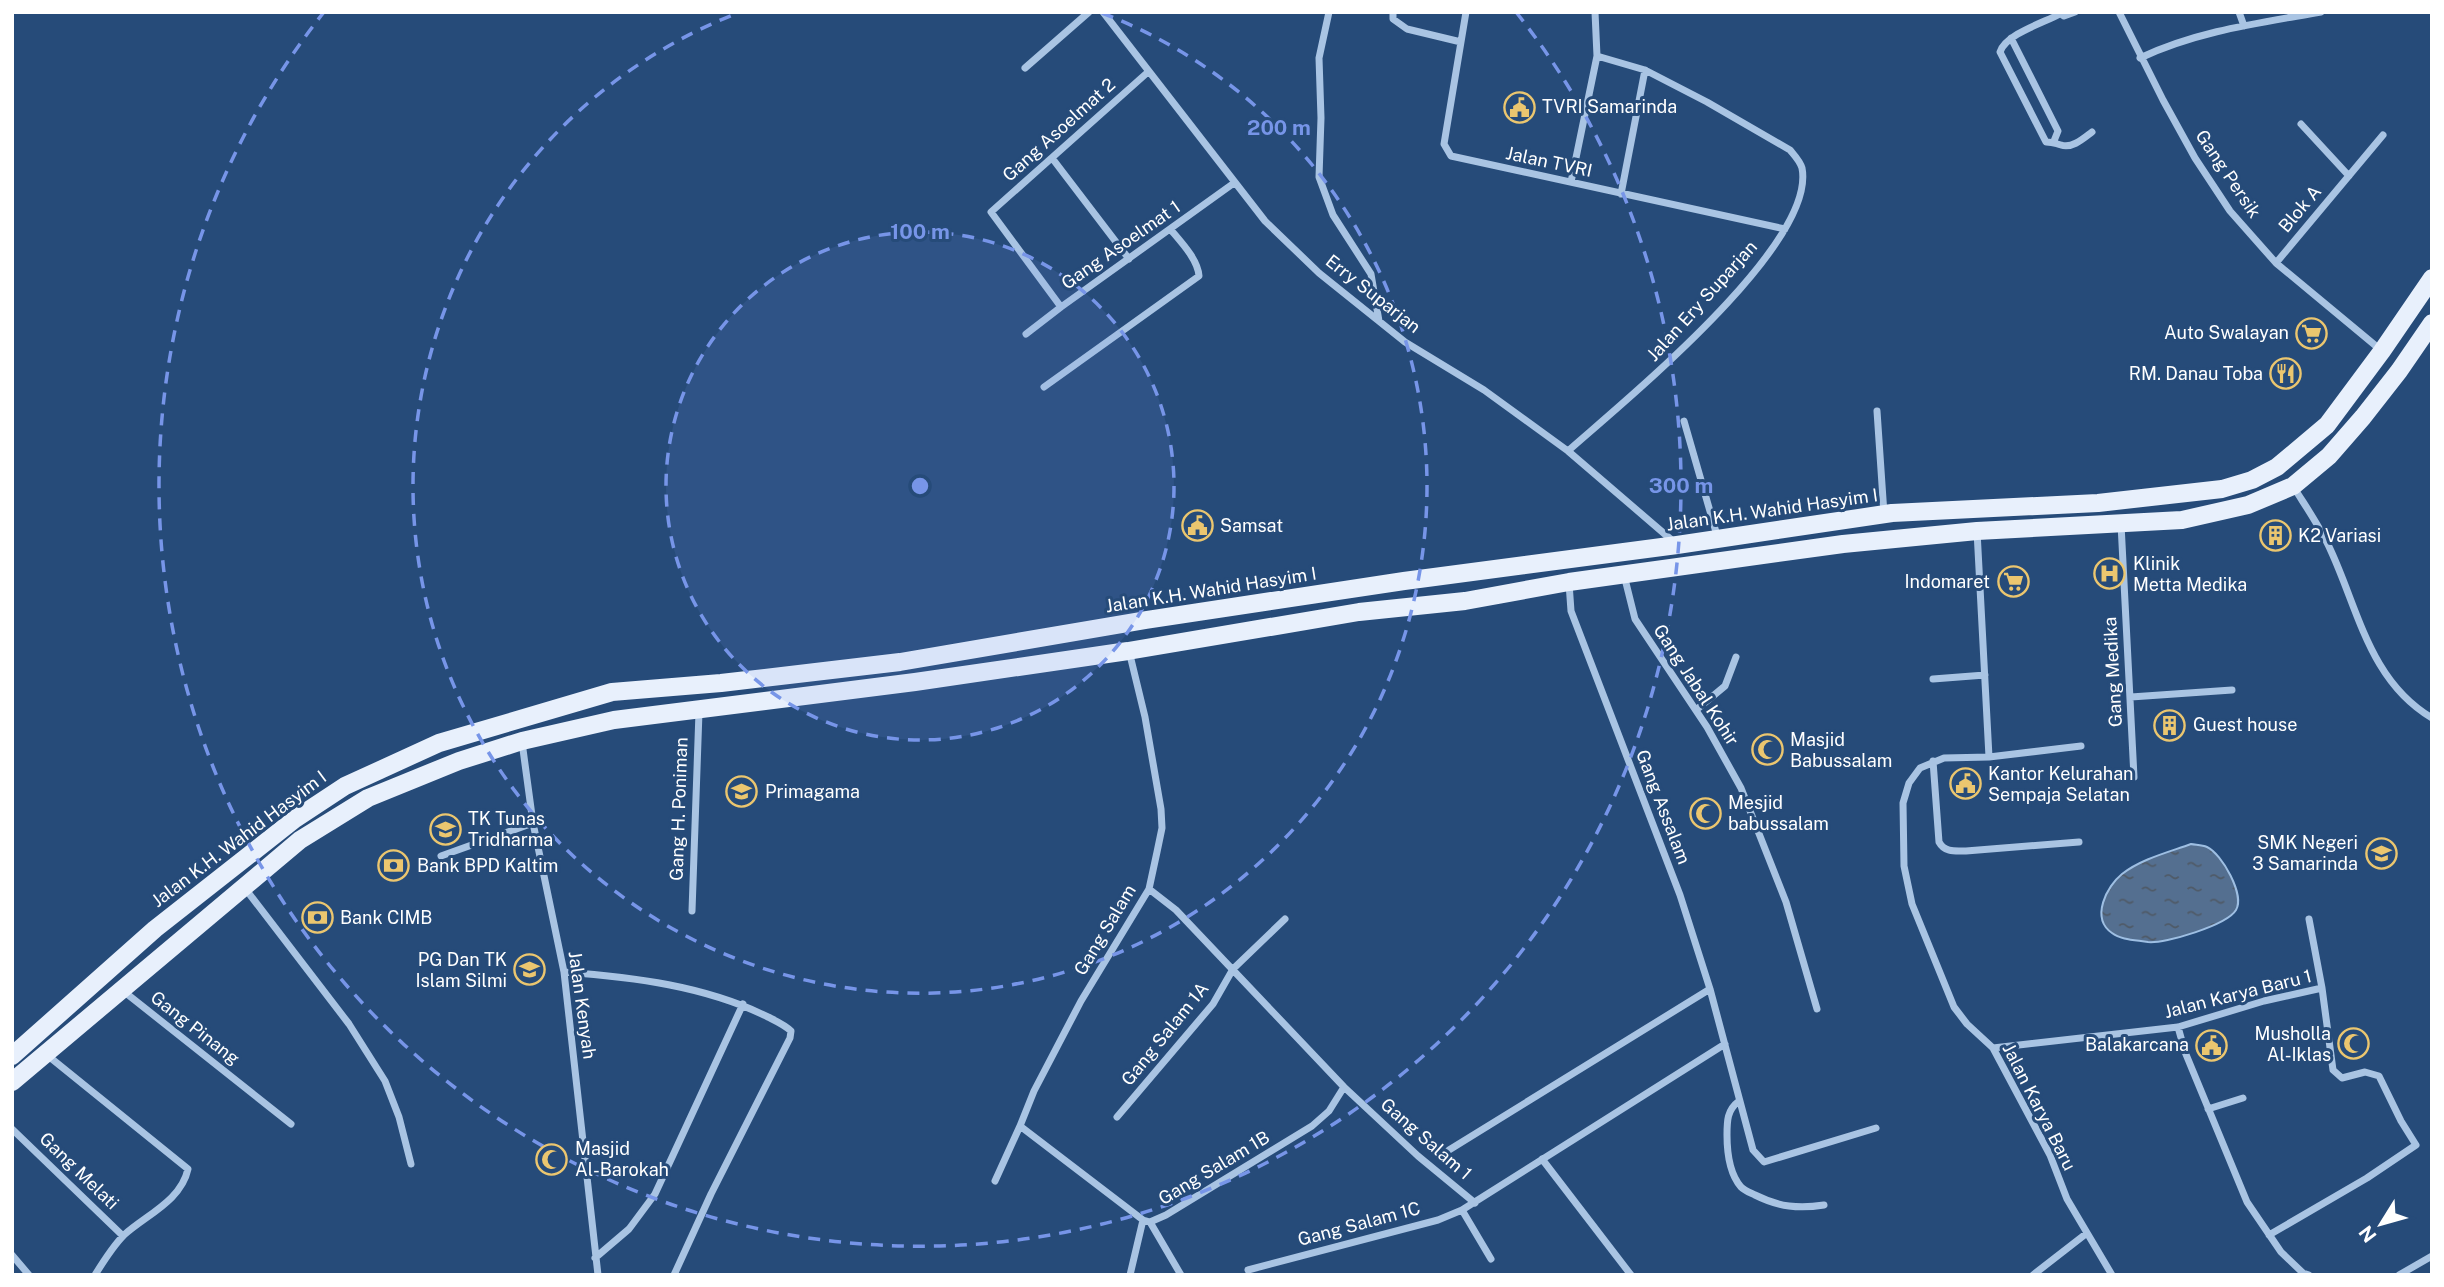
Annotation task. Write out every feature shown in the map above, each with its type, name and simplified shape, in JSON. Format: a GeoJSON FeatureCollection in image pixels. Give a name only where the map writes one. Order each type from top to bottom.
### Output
{"type":"FeatureCollection","features":[{"type":"Feature","properties":{"kind":"main road","name":"Jalan K.H. Wahid Hasyim I"},"geometry":{"type":"LineString","coordinates":[[12,1056],[155,929],[295,819],[345,786],[439,743],[612,692],[722,683],[900,662],[1404,581],[1885,514],[2108,502],[2222,489],[2252,480],[2277,467],[2327,425],[2432,278]]}},
{"type":"Feature","properties":{"kind":"main road"},"geometry":{"type":"LineString","coordinates":[[12,1082],[300,840],[368,798],[459,761],[522,741],[614,720],[915,682],[1128,651],[1359,612],[1465,601],[1569,582],[1843,544],[1977,531],[2182,520],[2248,505],[2293,486],[2329,456],[2363,417],[2432,323]]}},
{"type":"Feature","properties":{"kind":"main road"},"geometry":{"type":"LineString","coordinates":[[2347,400],[2363,417]]}},
{"type":"Feature","properties":{"kind":"main road"},"geometry":{"type":"LineString","coordinates":[[1404,581],[1413,605]]}},
{"type":"Feature","properties":{"kind":"main road"},"geometry":{"type":"LineString","coordinates":[[612,692],[614,720]]}},
{"type":"Feature","properties":{"kind":"main road"},"geometry":{"type":"LineString","coordinates":[[155,929],[170,949]]}},
{"type":"Feature","properties":{"kind":"main road"},"geometry":{"type":"LineString","coordinates":[[122,958],[138,975]]}},
{"type":"Feature","properties":{"kind":"street"},"geometry":{"type":"LineString","coordinates":[[1025,68],[1089,12]]}},
{"type":"Feature","properties":{"kind":"street","name":"Erry Suparjan"},"geometry":{"type":"LineString","coordinates":[[1104,12],[1265,221],[1319,272],[1405,342],[1484,390],[1568,451],[1677,545]]}},
{"type":"Feature","properties":{"kind":"street"},"geometry":{"type":"LineString","coordinates":[[1329,12],[1318,58],[1321,118],[1319,177],[1333,215],[1371,274],[1379,321]]}},
{"type":"Feature","properties":{"kind":"street"},"geometry":{"type":"LineString","coordinates":[[1393,12],[1393,19],[1407,29],[1461,42]]}},
{"type":"Feature","properties":{"kind":"street","name":"Jalan TVRI"},"geometry":{"type":"LineString","coordinates":[[1466,12],[1444,144],[1451,156],[1785,229]]}},
{"type":"Feature","properties":{"kind":"street"},"geometry":{"type":"LineString","coordinates":[[1571,182],[1597,56],[1595,12]]}},
{"type":"Feature","properties":{"kind":"street"},"geometry":{"type":"LineString","coordinates":[[2075,12],[2069,15],[2059,13],[2011,38],[2001,47],[2000,52],[2046,142],[2073,145],[2092,132]]}},
{"type":"Feature","properties":{"kind":"street","name":"Gang Persik"},"geometry":{"type":"LineString","coordinates":[[2119,12],[2140,58],[2195,158],[2230,211],[2276,263],[2382,351]]}},
{"type":"Feature","properties":{"kind":"street"},"geometry":{"type":"LineString","coordinates":[[2239,12],[2244,26]]}},
{"type":"Feature","properties":{"kind":"street"},"geometry":{"type":"LineString","coordinates":[[2140,58],[2171,43],[2321,12]]}},
{"type":"Feature","properties":{"kind":"street"},"geometry":{"type":"LineString","coordinates":[[2011,38],[2058,131],[2054,141]]}},
{"type":"Feature","properties":{"kind":"street","name":"Jalan Ery Suparjan"},"geometry":{"type":"LineString","coordinates":[[1568,451],[1661,371],[1751,276],[1785,229],[1801,192],[1802,168],[1790,150],[1645,70],[1597,56]]}},
{"type":"Feature","properties":{"kind":"street"},"geometry":{"type":"LineString","coordinates":[[1621,194],[1645,70]]}},
{"type":"Feature","properties":{"kind":"street","name":"Gang Asoelmat 2"},"geometry":{"type":"LineString","coordinates":[[1061,306],[991,212],[1148,72]]}},
{"type":"Feature","properties":{"kind":"street"},"geometry":{"type":"LineString","coordinates":[[2301,124],[2349,176]]}},
{"type":"Feature","properties":{"kind":"street","name":"Blok A"},"geometry":{"type":"LineString","coordinates":[[2276,263],[2383,135]]}},
{"type":"Feature","properties":{"kind":"street"},"geometry":{"type":"LineString","coordinates":[[1052,158],[1129,259]]}},
{"type":"Feature","properties":{"kind":"street","name":"Gang Asoelmat 1"},"geometry":{"type":"LineString","coordinates":[[1026,334],[1234,183]]}},
{"type":"Feature","properties":{"kind":"street"},"geometry":{"type":"LineString","coordinates":[[1044,387],[1199,276],[1186,247],[1171,230]]}},
{"type":"Feature","properties":{"kind":"street"},"geometry":{"type":"LineString","coordinates":[[1877,411],[1885,514]]}},
{"type":"Feature","properties":{"kind":"street"},"geometry":{"type":"LineString","coordinates":[[1684,421],[1718,539]]}},
{"type":"Feature","properties":{"kind":"street"},"geometry":{"type":"LineString","coordinates":[[2293,486],[2330,549],[2376,660],[2392,685],[2413,707],[2432,718]]}},
{"type":"Feature","properties":{"kind":"street","name":"Gang Medika"},"geometry":{"type":"LineString","coordinates":[[2121,523],[2134,777]]}},
{"type":"Feature","properties":{"kind":"street"},"geometry":{"type":"LineString","coordinates":[[1977,531],[1989,757]]}},
{"type":"Feature","properties":{"kind":"street","name":"Gang Jabal Kohir"},"geometry":{"type":"LineString","coordinates":[[1624,574],[1635,619],[1696,710],[1741,788],[1786,902],[1817,1009]]}},
{"type":"Feature","properties":{"kind":"street","name":"Gang Assalam"},"geometry":{"type":"LineString","coordinates":[[1569,582],[1571,611],[1680,895],[1710,989],[1753,1150],[1764,1162],[1876,1128]]}},
{"type":"Feature","properties":{"kind":"street","name":"Gang Salam"},"geometry":{"type":"LineString","coordinates":[[1020,1126],[1034,1091],[1093,981],[1149,889],[1162,828],[1161,809],[1145,717],[1128,651]]}},
{"type":"Feature","properties":{"kind":"street"},"geometry":{"type":"LineString","coordinates":[[1696,710],[1725,686],[1737,657]]}},
{"type":"Feature","properties":{"kind":"street"},"geometry":{"type":"LineString","coordinates":[[1933,679],[1985,676]]}},
{"type":"Feature","properties":{"kind":"street"},"geometry":{"type":"LineString","coordinates":[[2131,697],[2232,690]]}},
{"type":"Feature","properties":{"kind":"street","name":"Gang H. Poniman"},"geometry":{"type":"LineString","coordinates":[[692,911],[699,709]]}},
{"type":"Feature","properties":{"kind":"street","name":"Jalan Kenyah"},"geometry":{"type":"LineString","coordinates":[[522,741],[533,823],[564,972],[598,1275]]}},
{"type":"Feature","properties":{"kind":"street"},"geometry":{"type":"LineString","coordinates":[[2079,842],[1966,851],[1944,848],[1939,842],[1933,761],[2081,746]]}},
{"type":"Feature","properties":{"kind":"street","name":"Jalan Karya Baru"},"geometry":{"type":"LineString","coordinates":[[1933,761],[1920,768],[1909,783],[1903,803],[1904,866],[1912,904],[1924,939],[1954,1007],[1967,1024],[1993,1048],[2025,1105],[2050,1155],[2067,1199],[2112,1275]]}},
{"type":"Feature","properties":{"kind":"street"},"geometry":{"type":"LineString","coordinates":[[441,856],[533,823]]}},
{"type":"Feature","properties":{"kind":"street"},"geometry":{"type":"LineString","coordinates":[[244,886],[349,1024],[385,1081],[399,1117],[411,1164]]}},
{"type":"Feature","properties":{"kind":"street","name":"Gang Salam 1"},"geometry":{"type":"LineString","coordinates":[[1149,889],[1176,910],[1344,1087],[1418,1157],[1475,1203],[1725,1044]]}},
{"type":"Feature","properties":{"kind":"street","name":"Gang Salam 1A"},"geometry":{"type":"LineString","coordinates":[[1117,1117],[1213,1004],[1233,969],[1285,919]]}},
{"type":"Feature","properties":{"kind":"street"},"geometry":{"type":"LineString","coordinates":[[2309,919],[2322,988]]}},
{"type":"Feature","properties":{"kind":"street"},"geometry":{"type":"LineString","coordinates":[[564,972],[622,976],[697,991],[743,1004],[788,1027],[791,1034],[674,1275]]}},
{"type":"Feature","properties":{"kind":"street","name":"Jalan Karya Baru 1"},"geometry":{"type":"LineString","coordinates":[[1993,1048],[2178,1027],[2264,1001],[2322,988],[2333,1070],[2342,1078],[2365,1072],[2379,1076],[2416,1145],[2367,1178],[2269,1235]]}},
{"type":"Feature","properties":{"kind":"street"},"geometry":{"type":"LineString","coordinates":[[1449,1150],[1710,989]]}},
{"type":"Feature","properties":{"kind":"street","name":"Gang Pinang"},"geometry":{"type":"LineString","coordinates":[[121,990],[291,1124]]}},
{"type":"Feature","properties":{"kind":"street"},"geometry":{"type":"LineString","coordinates":[[596,1258],[629,1229],[655,1194],[743,1004]]}},
{"type":"Feature","properties":{"kind":"street"},"geometry":{"type":"LineString","coordinates":[[2178,1027],[2185,1052],[2247,1202],[2290,1263],[2309,1275]]}},
{"type":"Feature","properties":{"kind":"street"},"geometry":{"type":"LineString","coordinates":[[45,1054],[188,1169],[176,1192],[123,1236],[94,1275]]}},
{"type":"Feature","properties":{"kind":"street","name":"Gang Salam 1B"},"geometry":{"type":"LineString","coordinates":[[1020,1126],[1146,1221],[1166,1216],[1306,1130],[1329,1111],[1344,1087]]}},
{"type":"Feature","properties":{"kind":"street"},"geometry":{"type":"LineString","coordinates":[[2208,1110],[2244,1098]]}},
{"type":"Feature","properties":{"kind":"street"},"geometry":{"type":"LineString","coordinates":[[1739,1101],[1732,1107],[1727,1119],[1727,1145],[1731,1170],[1742,1189],[1775,1205],[1797,1208],[1824,1205]]}},
{"type":"Feature","properties":{"kind":"street"},"geometry":{"type":"LineString","coordinates":[[995,1181],[1020,1126]]}},
{"type":"Feature","properties":{"kind":"street","name":"Gang Melati"},"geometry":{"type":"LineString","coordinates":[[12,1129],[123,1236]]}},
{"type":"Feature","properties":{"kind":"street"},"geometry":{"type":"LineString","coordinates":[[1542,1159],[1630,1275]]}},
{"type":"Feature","properties":{"kind":"street","name":"Gang Salam 1C"},"geometry":{"type":"LineString","coordinates":[[1248,1270],[1438,1220],[1475,1203]]}},
{"type":"Feature","properties":{"kind":"street"},"geometry":{"type":"LineString","coordinates":[[1462,1210],[1491,1259]]}},
{"type":"Feature","properties":{"kind":"street"},"geometry":{"type":"LineString","coordinates":[[1129,1275],[1146,1221]]}},
{"type":"Feature","properties":{"kind":"street"},"geometry":{"type":"LineString","coordinates":[[1146,1221],[1181,1275]]}},
{"type":"Feature","properties":{"kind":"street"},"geometry":{"type":"LineString","coordinates":[[2034,1275],[2087,1233]]}},
{"type":"Feature","properties":{"kind":"street"},"geometry":{"type":"LineString","coordinates":[[12,1255],[29,1275]]}},
{"type":"Feature","properties":{"kind":"street"},"geometry":{"type":"LineString","coordinates":[[2399,1275],[2432,1256]]}},
{"type":"Feature","properties":{"kind":"water"},"geometry":{"type":"Polygon","coordinates":[[[2191,844],[2207,847],[2225,866],[2235,885],[2238,903],[2230,916],[2195,932],[2156,942],[2124,938],[2105,927],[2102,919],[2103,902],[2116,879],[2155,856],[2191,844]]]}},
{"type":"Feature","properties":{"kind":"place","name":"TVRI Samarinda"},"geometry":{"type":"Point","coordinates":[1519,107]}},
{"type":"Feature","properties":{"kind":"place","name":"Auto Swalayan"},"geometry":{"type":"Point","coordinates":[2312,333]}},
{"type":"Feature","properties":{"kind":"place","name":"RM. Danau Toba"},"geometry":{"type":"Point","coordinates":[2286,374]}},
{"type":"Feature","properties":{"kind":"place","name":"Samsat"},"geometry":{"type":"Point","coordinates":[1197,526]}},
{"type":"Feature","properties":{"kind":"place","name":"K2 Variasi"},"geometry":{"type":"Point","coordinates":[2275,536]}},
{"type":"Feature","properties":{"kind":"place","name":"Klinik Metta Medika"},"geometry":{"type":"Point","coordinates":[2110,574]}},
{"type":"Feature","properties":{"kind":"place","name":"Indomaret"},"geometry":{"type":"Point","coordinates":[2013,582]}},
{"type":"Feature","properties":{"kind":"place","name":"Guest house"},"geometry":{"type":"Point","coordinates":[2170,725]}},
{"type":"Feature","properties":{"kind":"place","name":"Masjid Babussalam"},"geometry":{"type":"Point","coordinates":[1767,750]}},
{"type":"Feature","properties":{"kind":"place","name":"Kantor Kelurahan Sempaja Selatan"},"geometry":{"type":"Point","coordinates":[1965,784]}},
{"type":"Feature","properties":{"kind":"place","name":"Primagama"},"geometry":{"type":"Point","coordinates":[742,792]}},
{"type":"Feature","properties":{"kind":"place","name":"Mesjid babussalam"},"geometry":{"type":"Point","coordinates":[1705,813]}},
{"type":"Feature","properties":{"kind":"place","name":"TK Tunas Tridharma"},"geometry":{"type":"Point","coordinates":[445,829]}},
{"type":"Feature","properties":{"kind":"place","name":"SMK Negeri 3 Samarinda"},"geometry":{"type":"Point","coordinates":[2381,853]}},
{"type":"Feature","properties":{"kind":"place","name":"Bank BPD Kaltim"},"geometry":{"type":"Point","coordinates":[394,866]}},
{"type":"Feature","properties":{"kind":"place","name":"Bank CIMB"},"geometry":{"type":"Point","coordinates":[317,918]}},
{"type":"Feature","properties":{"kind":"place","name":"PG Dan TK Islam Silmi"},"geometry":{"type":"Point","coordinates":[530,970]}},
{"type":"Feature","properties":{"kind":"place","name":"Musholla Al-Iklas"},"geometry":{"type":"Point","coordinates":[2354,1044]}},
{"type":"Feature","properties":{"kind":"place","name":"Balakarcana"},"geometry":{"type":"Point","coordinates":[2212,1045]}},
{"type":"Feature","properties":{"kind":"place","name":"Masjid Al-Barokah"},"geometry":{"type":"Point","coordinates":[552,1159]}}]}
